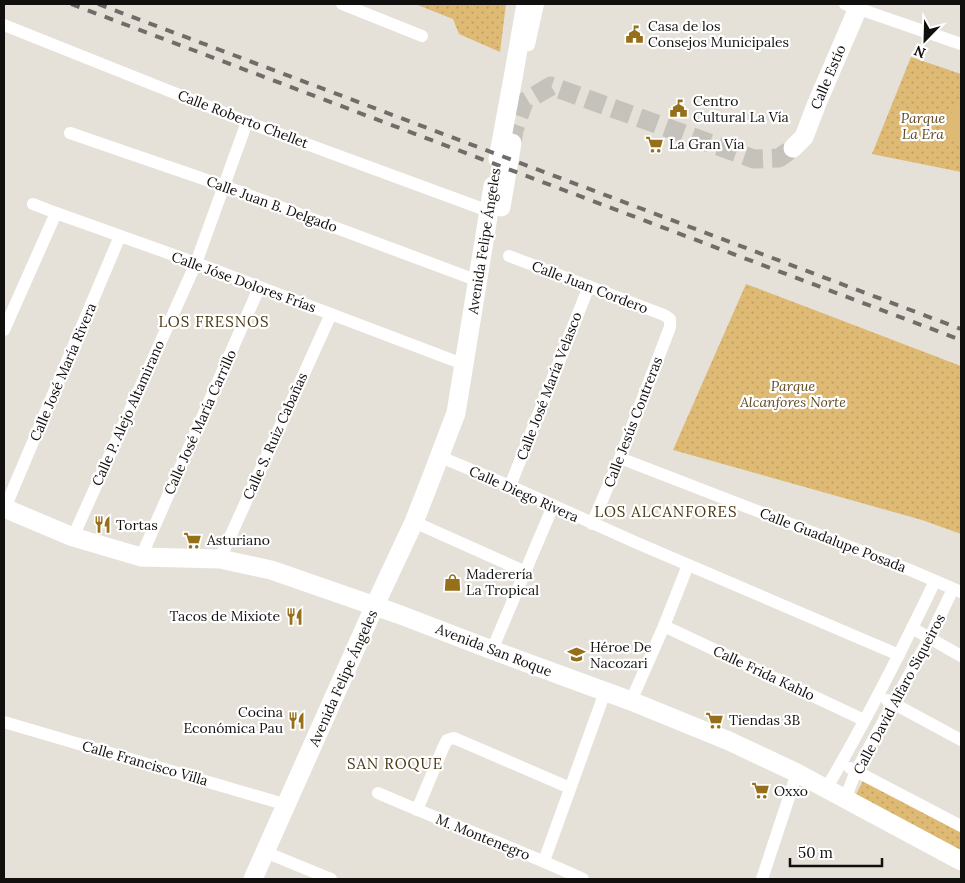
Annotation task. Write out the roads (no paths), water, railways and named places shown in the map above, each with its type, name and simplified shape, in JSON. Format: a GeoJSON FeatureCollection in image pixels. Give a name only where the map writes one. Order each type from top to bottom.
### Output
{"type":"FeatureCollection","features":[{"type":"Feature","properties":{"kind":"street"},"geometry":{"type":"LineString","coordinates":[[342,4],[422,36]]}},
{"type":"Feature","properties":{"kind":"street","name":"Avenida Felipe Ángeles"},"geometry":{"type":"LineString","coordinates":[[252,879],[414,522],[456,413],[493,184],[526,4]]}},
{"type":"Feature","properties":{"kind":"street"},"geometry":{"type":"LineString","coordinates":[[529,45],[538,4]]}},
{"type":"Feature","properties":{"kind":"street"},"geometry":{"type":"LineString","coordinates":[[854,5],[961,44]]}},
{"type":"Feature","properties":{"kind":"street","name":"Calle Estío"},"geometry":{"type":"LineString","coordinates":[[793,148],[804,137],[854,5]]}},
{"type":"Feature","properties":{"kind":"street","name":"Calle Roberto Chellet"},"geometry":{"type":"LineString","coordinates":[[4,25],[247,122],[483,209]]}},
{"type":"Feature","properties":{"kind":"street","name":"Calle P. Alejo Altamirano"},"geometry":{"type":"LineString","coordinates":[[73,537],[196,263],[247,122]]}},
{"type":"Feature","properties":{"kind":"street","name":"Calle Juan B. Delgado"},"geometry":{"type":"LineString","coordinates":[[70,133],[224,186],[473,279]]}},
{"type":"Feature","properties":{"kind":"street","name":"Avenida Felipe Ángeles"},"geometry":{"type":"LineString","coordinates":[[432,476],[465,420],[512,143]]}},
{"type":"Feature","properties":{"kind":"street","name":"Calle Jóse Dolores Frías"},"geometry":{"type":"LineString","coordinates":[[33,204],[196,263],[455,361]]}},
{"type":"Feature","properties":{"kind":"street"},"geometry":{"type":"LineString","coordinates":[[4,330],[56,213]]}},
{"type":"Feature","properties":{"kind":"street","name":"Calle José María Rivera"},"geometry":{"type":"LineString","coordinates":[[4,508],[120,236]]}},
{"type":"Feature","properties":{"kind":"street","name":"Calle Juan Cordero"},"geometry":{"type":"LineString","coordinates":[[509,256],[664,315],[670,319]]}},
{"type":"Feature","properties":{"kind":"street","name":"Calle José María Velasco"},"geometry":{"type":"LineString","coordinates":[[510,486],[589,286]]}},
{"type":"Feature","properties":{"kind":"street","name":"Calle José María Carrillo"},"geometry":{"type":"LineString","coordinates":[[140,557],[259,288]]}},
{"type":"Feature","properties":{"kind":"street","name":"Calle S. Ruiz Cabañas"},"geometry":{"type":"LineString","coordinates":[[220,559],[331,314]]}},
{"type":"Feature","properties":{"kind":"street","name":"Calle Jesús Contreras"},"geometry":{"type":"LineString","coordinates":[[592,524],[620,458],[670,327],[670,319]]}},
{"type":"Feature","properties":{"kind":"street","name":"Calle Diego Rivera"},"geometry":{"type":"LineString","coordinates":[[443,458],[899,655]]}},
{"type":"Feature","properties":{"kind":"street","name":"Calle Guadalupe Posada"},"geometry":{"type":"LineString","coordinates":[[620,458],[901,567],[957,591]]}},
{"type":"Feature","properties":{"kind":"street"},"geometry":{"type":"LineString","coordinates":[[492,650],[553,506]]}},
{"type":"Feature","properties":{"kind":"street","name":"Avenida San Roque"},"geometry":{"type":"LineString","coordinates":[[4,508],[73,537],[140,557],[220,559],[271,570],[375,605],[631,701],[729,741],[796,773],[961,861]]}},
{"type":"Feature","properties":{"kind":"street"},"geometry":{"type":"LineString","coordinates":[[414,522],[526,572]]}},
{"type":"Feature","properties":{"kind":"street"},"geometry":{"type":"LineString","coordinates":[[631,701],[688,565]]}},
{"type":"Feature","properties":{"kind":"street","name":"Calle David Alfaro Siqueiros"},"geometry":{"type":"LineString","coordinates":[[826,789],[899,655],[935,581]]}},
{"type":"Feature","properties":{"kind":"street","name":"Calle David Alfaro Siqueiros"},"geometry":{"type":"LineString","coordinates":[[846,799],[856,771],[957,591]]}},
{"type":"Feature","properties":{"kind":"street","name":"Calle Frida Kahlo"},"geometry":{"type":"LineString","coordinates":[[664,626],[864,720]]}},
{"type":"Feature","properties":{"kind":"street"},"geometry":{"type":"LineString","coordinates":[[912,628],[961,656]]}},
{"type":"Feature","properties":{"kind":"street","name":"M. Montenegro"},"geometry":{"type":"LineString","coordinates":[[378,793],[544,861],[605,692]]}},
{"type":"Feature","properties":{"kind":"street"},"geometry":{"type":"LineString","coordinates":[[878,695],[961,740]]}},
{"type":"Feature","properties":{"kind":"street","name":"Calle Francisco Villa"},"geometry":{"type":"LineString","coordinates":[[4,722],[287,805]]}},
{"type":"Feature","properties":{"kind":"street"},"geometry":{"type":"LineString","coordinates":[[417,810],[443,748],[448,740],[454,738],[570,788]]}},
{"type":"Feature","properties":{"kind":"street"},"geometry":{"type":"LineString","coordinates":[[841,763],[961,826]]}},
{"type":"Feature","properties":{"kind":"street"},"geometry":{"type":"LineString","coordinates":[[762,879],[796,773]]}},
{"type":"Feature","properties":{"kind":"street"},"geometry":{"type":"LineString","coordinates":[[265,852],[331,879]]}},
{"type":"Feature","properties":{"kind":"street"},"geometry":{"type":"LineString","coordinates":[[544,861],[583,879]]}},
{"type":"Feature","properties":{"kind":"tunnel"},"geometry":{"type":"LineString","coordinates":[[512,143],[514,130],[524,102],[551,86],[754,159],[779,158],[793,148]]}},
{"type":"Feature","properties":{"kind":"railway"},"geometry":{"type":"LineString","coordinates":[[71,4],[961,340]]}},
{"type":"Feature","properties":{"kind":"railway"},"geometry":{"type":"LineString","coordinates":[[98,4],[961,329]]}},
{"type":"Feature","properties":{"kind":"place","name":"Casa de los Consejos Municipales"},"geometry":{"type":"Point","coordinates":[634,34]}},
{"type":"Feature","properties":{"kind":"place","name":"Centro Cultural La Vía"},"geometry":{"type":"Point","coordinates":[679,109]}},
{"type":"Feature","properties":{"kind":"place","name":"La Gran Vía"},"geometry":{"type":"Point","coordinates":[655,144]}},
{"type":"Feature","properties":{"kind":"place","name":"Tortas"},"geometry":{"type":"Point","coordinates":[102,525]}},
{"type":"Feature","properties":{"kind":"place","name":"Asturiano"},"geometry":{"type":"Point","coordinates":[193,540]}},
{"type":"Feature","properties":{"kind":"place","name":"Maderería La Tropical"},"geometry":{"type":"Point","coordinates":[452,582]}},
{"type":"Feature","properties":{"kind":"place","name":"Tacos de Mixiote"},"geometry":{"type":"Point","coordinates":[294,616]}},
{"type":"Feature","properties":{"kind":"place","name":"Héroe De Nacozari"},"geometry":{"type":"Point","coordinates":[576,655]}},
{"type":"Feature","properties":{"kind":"place","name":"Cocina Económica Pau"},"geometry":{"type":"Point","coordinates":[297,720]}},
{"type":"Feature","properties":{"kind":"place","name":"Tiendas 3B"},"geometry":{"type":"Point","coordinates":[715,720]}},
{"type":"Feature","properties":{"kind":"place","name":"Oxxo"},"geometry":{"type":"Point","coordinates":[760,791]}},
{"type":"Feature","properties":{"kind":"district","name":"LOS FRESNOS"},"geometry":{"type":"Point","coordinates":[214,321]}},
{"type":"Feature","properties":{"kind":"district","name":"LOS ALCANFORES"},"geometry":{"type":"Point","coordinates":[666,511]}},
{"type":"Feature","properties":{"kind":"district","name":"SAN ROQUE"},"geometry":{"type":"Point","coordinates":[395,763]}},
{"type":"Feature","properties":{"kind":"park label","name":"Parque La Era"},"geometry":{"type":"Point","coordinates":[923,126]}},
{"type":"Feature","properties":{"kind":"park label","name":"Parque Alcanfores Norte"},"geometry":{"type":"Point","coordinates":[793,394]}}]}
